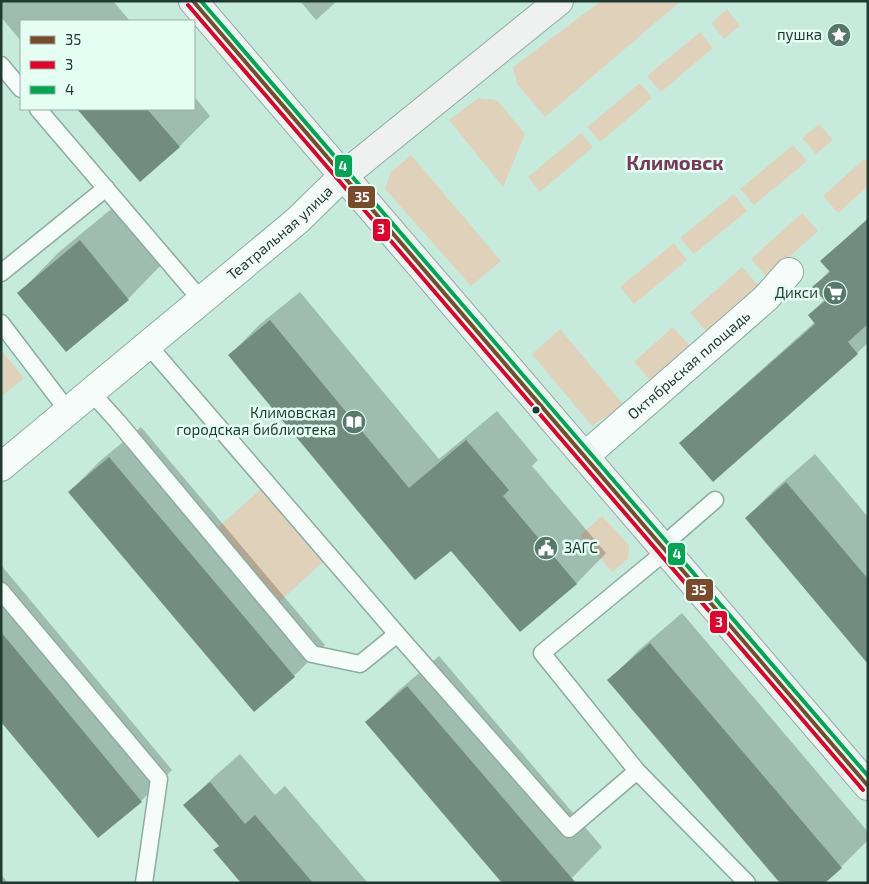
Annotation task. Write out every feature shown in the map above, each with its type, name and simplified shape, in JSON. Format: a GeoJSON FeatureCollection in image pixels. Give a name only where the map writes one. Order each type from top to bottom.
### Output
{"type":"FeatureCollection","features":[{"type":"Feature","properties":{"kind":"main road","name":"Театральная улица"},"geometry":{"type":"LineString","coordinates":[[343,176],[559,1]]}},
{"type":"Feature","properties":{"kind":"main road"},"geometry":{"type":"LineString","coordinates":[[198,3],[343,176],[868,786]]}},
{"type":"Feature","properties":{"kind":"street","name":"Театральная улица"},"geometry":{"type":"LineString","coordinates":[[1,467],[298,220],[343,176]]}},
{"type":"Feature","properties":{"kind":"street","name":"Октябрьская площадь"},"geometry":{"type":"LineString","coordinates":[[584,456],[766,298],[789,272]]}},
{"type":"Feature","properties":{"kind":"lane"},"geometry":{"type":"LineString","coordinates":[[1,65],[20,87]]}},
{"type":"Feature","properties":{"kind":"lane"},"geometry":{"type":"LineString","coordinates":[[39,110],[202,300]]}},
{"type":"Feature","properties":{"kind":"lane"},"geometry":{"type":"LineString","coordinates":[[1,273],[106,188]]}},
{"type":"Feature","properties":{"kind":"lane"},"geometry":{"type":"LineString","coordinates":[[1,323],[68,411]]}},
{"type":"Feature","properties":{"kind":"lane"},"geometry":{"type":"LineString","coordinates":[[148,345],[396,634],[569,828],[636,771]]}},
{"type":"Feature","properties":{"kind":"lane"},"geometry":{"type":"LineString","coordinates":[[91,392],[312,654],[360,664],[396,634]]}},
{"type":"Feature","properties":{"kind":"lane"},"geometry":{"type":"LineString","coordinates":[[714,500],[664,549],[542,653],[636,771],[746,883]]}},
{"type":"Feature","properties":{"kind":"lane"},"geometry":{"type":"LineString","coordinates":[[1,591],[159,779],[144,883]]}},
{"type":"Feature","properties":{"kind":"shaded area"},"geometry":{"type":"Polygon","coordinates":[[[601,1],[681,1],[545,117],[517,84],[513,67],[601,1]]]}},
{"type":"Feature","properties":{"kind":"shaded area"},"geometry":{"type":"Polygon","coordinates":[[[727,9],[740,26],[724,39],[711,23],[727,9]]]}},
{"type":"Feature","properties":{"kind":"shaded area"},"geometry":{"type":"Polygon","coordinates":[[[700,32],[713,48],[661,92],[647,76],[700,32]]]}},
{"type":"Feature","properties":{"kind":"shaded area"},"geometry":{"type":"Polygon","coordinates":[[[640,83],[652,98],[600,142],[587,127],[640,83]]]}},
{"type":"Feature","properties":{"kind":"shaded area"},"geometry":{"type":"Polygon","coordinates":[[[478,98],[497,100],[525,134],[503,187],[449,120],[478,98]]]}},
{"type":"Feature","properties":{"kind":"shaded area"},"geometry":{"type":"Polygon","coordinates":[[[819,124],[833,140],[816,154],[802,138],[819,124]]]}},
{"type":"Feature","properties":{"kind":"shaded area"},"geometry":{"type":"Polygon","coordinates":[[[581,133],[593,147],[540,192],[528,177],[581,133]]]}},
{"type":"Feature","properties":{"kind":"shaded area"},"geometry":{"type":"Polygon","coordinates":[[[793,145],[807,161],[754,205],[740,189],[793,145]]]}},
{"type":"Feature","properties":{"kind":"shaded area"},"geometry":{"type":"Polygon","coordinates":[[[411,155],[501,261],[471,286],[385,189],[391,172],[411,155]]]}},
{"type":"Feature","properties":{"kind":"shaded area"},"geometry":{"type":"Polygon","coordinates":[[[864,159],[868,163],[868,186],[838,213],[823,196],[864,159]]]}},
{"type":"Feature","properties":{"kind":"shaded area"},"geometry":{"type":"Polygon","coordinates":[[[734,194],[747,211],[694,254],[680,238],[734,194]]]}},
{"type":"Feature","properties":{"kind":"shaded area"},"geometry":{"type":"Polygon","coordinates":[[[802,213],[818,231],[767,277],[751,259],[802,213]]]}},
{"type":"Feature","properties":{"kind":"shaded area"},"geometry":{"type":"Polygon","coordinates":[[[674,243],[687,260],[634,304],[620,287],[674,243]]]}},
{"type":"Feature","properties":{"kind":"shaded area"},"geometry":{"type":"Polygon","coordinates":[[[742,267],[758,285],[706,331],[690,313],[742,267]]]}},
{"type":"Feature","properties":{"kind":"shaded area"},"geometry":{"type":"Polygon","coordinates":[[[673,327],[690,346],[651,381],[634,362],[673,327]]]}},
{"type":"Feature","properties":{"kind":"shaded area"},"geometry":{"type":"Polygon","coordinates":[[[560,329],[624,405],[592,426],[532,354],[560,329]]]}},
{"type":"Feature","properties":{"kind":"shaded area"},"geometry":{"type":"Polygon","coordinates":[[[1,350],[24,378],[1,397],[1,350]]]}},
{"type":"Feature","properties":{"kind":"shaded area"},"geometry":{"type":"Polygon","coordinates":[[[261,489],[324,561],[280,601],[216,529],[261,489]]]}},
{"type":"Feature","properties":{"kind":"shaded area"},"geometry":{"type":"Polygon","coordinates":[[[602,516],[629,545],[628,559],[612,572],[580,535],[602,516]]]}},
{"type":"Feature","properties":{"kind":"building"},"geometry":{"type":"Polygon","coordinates":[[[78,110],[148,110],[180,147],[140,182],[78,110]]]}},
{"type":"Feature","properties":{"kind":"building"},"geometry":{"type":"Polygon","coordinates":[[[868,219],[868,324],[848,342],[858,354],[713,482],[679,443],[815,324],[808,315],[825,301],[812,287],[830,272],[820,261],[868,219]]]}},
{"type":"Feature","properties":{"kind":"building"},"geometry":{"type":"Polygon","coordinates":[[[80,240],[129,300],[66,352],[17,293],[80,240]]]}},
{"type":"Feature","properties":{"kind":"building"},"geometry":{"type":"Polygon","coordinates":[[[270,320],[409,488],[466,440],[509,490],[503,496],[577,584],[520,632],[451,551],[415,580],[228,355],[270,320]]]}},
{"type":"Feature","properties":{"kind":"building"},"geometry":{"type":"Polygon","coordinates":[[[109,457],[295,677],[254,712],[68,492],[109,457]]]}},
{"type":"Feature","properties":{"kind":"building"},"geometry":{"type":"Polygon","coordinates":[[[786,482],[868,579],[868,664],[745,518],[786,482]]]}},
{"type":"Feature","properties":{"kind":"building"},"geometry":{"type":"Polygon","coordinates":[[[1,632],[142,802],[98,838],[1,722],[1,632]]]}},
{"type":"Feature","properties":{"kind":"building"},"geometry":{"type":"Polygon","coordinates":[[[650,643],[842,868],[825,883],[780,883],[607,680],[650,643]]]}},
{"type":"Feature","properties":{"kind":"building"},"geometry":{"type":"Polygon","coordinates":[[[407,686],[576,883],[502,883],[365,722],[407,686]]]}},
{"type":"Feature","properties":{"kind":"building"},"geometry":{"type":"Polygon","coordinates":[[[210,782],[245,824],[255,815],[313,883],[241,883],[213,850],[219,846],[183,805],[210,782]]]}},
{"type":"Feature","properties":{"kind":"transit line","name":"35"},"geometry":{"type":"LineString","coordinates":[[193,1],[868,786]]}},
{"type":"Feature","properties":{"kind":"transit line","name":"4"},"geometry":{"type":"LineString","coordinates":[[201,1],[868,776]]}},
{"type":"Feature","properties":{"kind":"transit line","name":"3"},"geometry":{"type":"LineString","coordinates":[[188,5],[863,790]]}},
{"type":"Feature","properties":{"kind":"place","name":"пушка"},"geometry":{"type":"Point","coordinates":[839,35]}},
{"type":"Feature","properties":{"kind":"place","name":"Дикси"},"geometry":{"type":"Point","coordinates":[835,293]}},
{"type":"Feature","properties":{"kind":"place","name":"Климовская городская библиотека"},"geometry":{"type":"Point","coordinates":[354,422]}},
{"type":"Feature","properties":{"kind":"place","name":"ЗАГС"},"geometry":{"type":"Point","coordinates":[546,548]}},
{"type":"Feature","properties":{"kind":"district","name":"Климовск"},"geometry":{"type":"Point","coordinates":[675,163]}}]}
